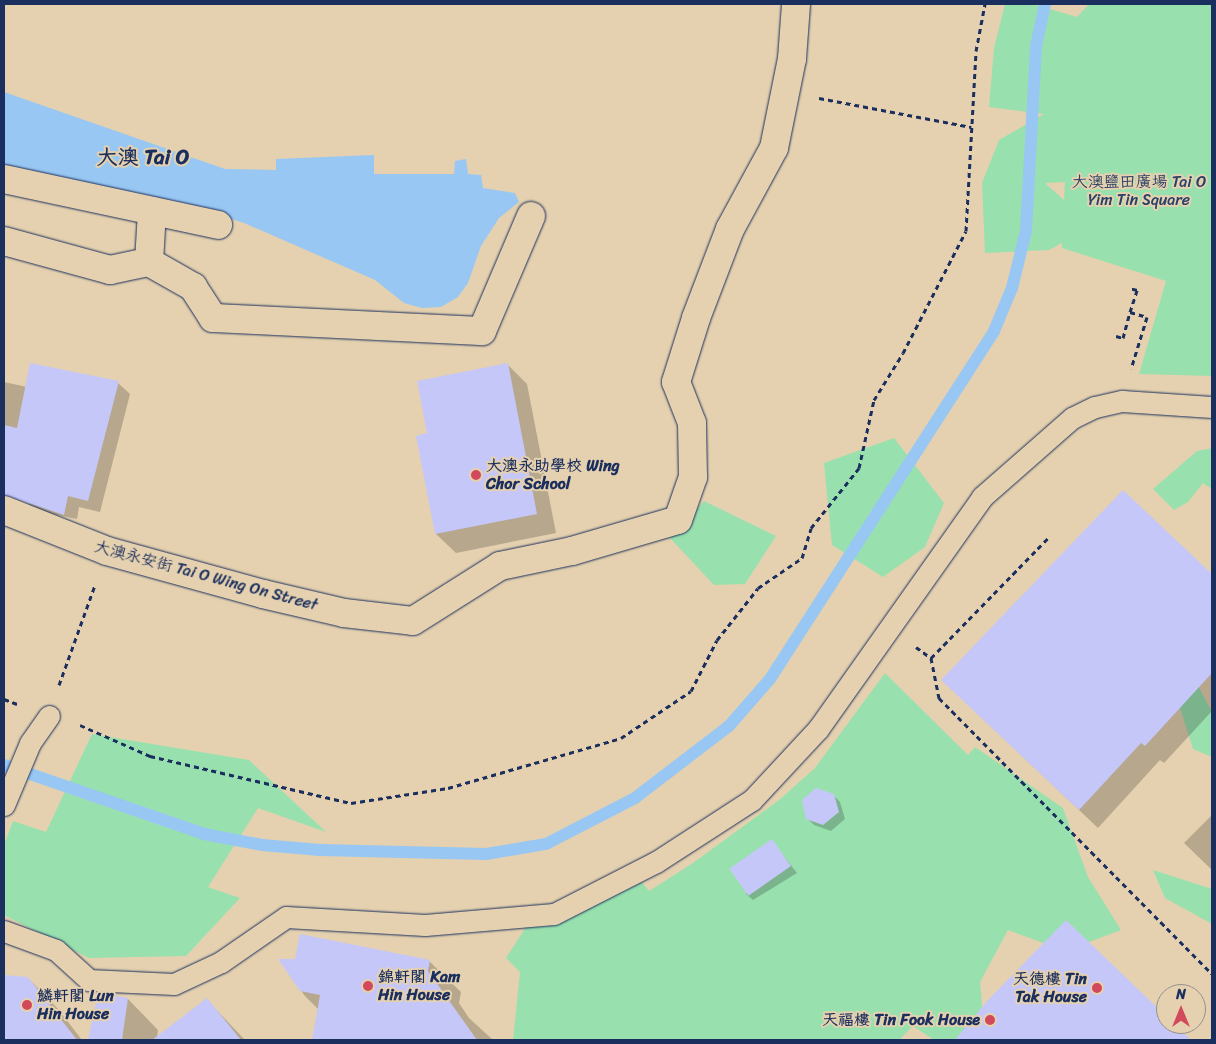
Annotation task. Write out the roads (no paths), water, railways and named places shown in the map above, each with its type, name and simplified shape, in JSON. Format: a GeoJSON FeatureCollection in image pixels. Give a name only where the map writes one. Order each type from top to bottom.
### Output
{"type":"FeatureCollection","features":[{"type":"Feature","properties":{"kind":"street","name":"大澳永安街 Tai O Wing On Street"},"geometry":{"type":"LineString","coordinates":[[4,510],[106,551],[263,594],[344,613],[413,621],[500,566],[572,551],[678,520],[693,477],[692,422],[676,382],[696,318],[730,229],[774,148],[792,59],[796,4]]}},
{"type":"Feature","properties":{"kind":"street"},"geometry":{"type":"LineString","coordinates":[[4,179],[218,225]]}},
{"type":"Feature","properties":{"kind":"street"},"geometry":{"type":"LineString","coordinates":[[149,262],[152,211]]}},
{"type":"Feature","properties":{"kind":"street"},"geometry":{"type":"LineString","coordinates":[[4,241],[110,270],[149,262],[193,287],[213,318],[482,331],[531,216]]}},
{"type":"Feature","properties":{"kind":"lane"},"geometry":{"type":"LineString","coordinates":[[4,931],[56,950],[89,980],[174,984],[221,962],[286,916],[425,926],[554,914],[656,862],[752,800],[818,730],[892,629],[982,497],[1072,418],[1094,407],[1122,401],[1212,407]]}},
{"type":"Feature","properties":{"kind":"lane"},"geometry":{"type":"LineString","coordinates":[[6,800],[30,743],[48,716]]}},
{"type":"Feature","properties":{"kind":"water"},"geometry":{"type":"Polygon","coordinates":[[[4,92],[225,169],[276,170],[276,159],[374,155],[374,174],[454,174],[455,161],[466,159],[468,174],[481,175],[483,188],[515,193],[519,202],[499,218],[481,246],[468,283],[458,297],[441,307],[422,308],[404,303],[375,280],[244,223],[181,203],[4,171],[4,92]]]}},
{"type":"Feature","properties":{"kind":"waterway"},"geometry":{"type":"LineString","coordinates":[[4,765],[204,834],[262,845],[320,850],[486,854],[546,844],[635,798],[729,726],[770,679],[994,331],[1012,288],[1026,231],[1036,46],[1045,4]]}},
{"type":"Feature","properties":{"kind":"place","name":"大澳永助學校 Wing Chor School"},"geometry":{"type":"Point","coordinates":[476,475]}},
{"type":"Feature","properties":{"kind":"place","name":"錦軒閣 Kam Hin House"},"geometry":{"type":"Point","coordinates":[368,986]}},
{"type":"Feature","properties":{"kind":"place","name":"天德樓 Tin Tak House"},"geometry":{"type":"Point","coordinates":[1097,988]}},
{"type":"Feature","properties":{"kind":"place","name":"鱗軒閣 Lun Hin House"},"geometry":{"type":"Point","coordinates":[27,1005]}},
{"type":"Feature","properties":{"kind":"place","name":"天福樓 Tin Fook House"},"geometry":{"type":"Point","coordinates":[990,1020]}},
{"type":"Feature","properties":{"kind":"district","name":"大澳 Tai O"},"geometry":{"type":"Point","coordinates":[143,157]}},
{"type":"Feature","properties":{"kind":"park label","name":"大澳鹽田廣場 Tai O Yim Tin Square"},"geometry":{"type":"Point","coordinates":[1139,191]}}]}
